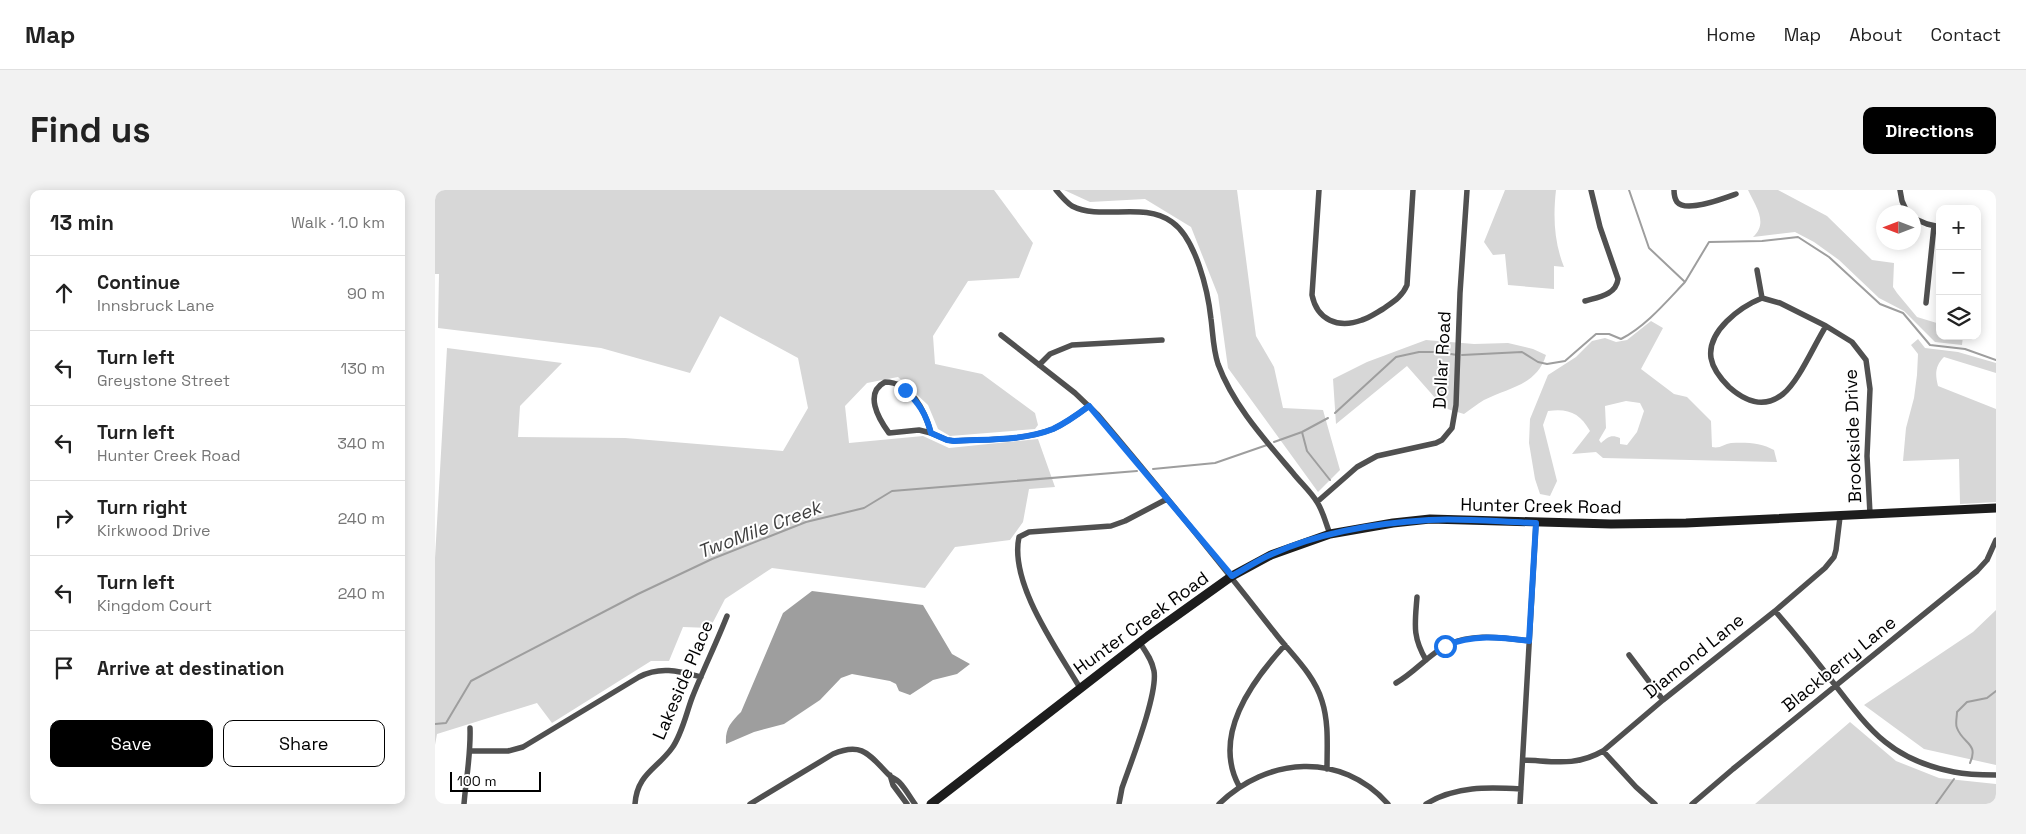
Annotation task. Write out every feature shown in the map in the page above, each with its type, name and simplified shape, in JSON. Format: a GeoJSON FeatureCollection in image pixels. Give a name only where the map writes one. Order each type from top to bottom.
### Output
{"type":"FeatureCollection","features":[{"type":"Feature","properties":{"kind":"main road","name":"Hunter Creek Road"},"geometry":{"type":"LineString","coordinates":[[932,804],[1080,688],[1232,576],[1271,555],[1330,534],[1393,523],[1430,520],[1686,524],[1996,508]]}},
{"type":"Feature","properties":{"kind":"street"},"geometry":{"type":"LineString","coordinates":[[1056,190],[1065,201],[1078,208],[1093,211],[1145,213],[1167,218],[1178,227],[1190,246],[1201,273],[1211,317],[1217,362],[1226,382],[1237,402],[1317,502],[1330,534]]}},
{"type":"Feature","properties":{"kind":"street"},"geometry":{"type":"LineString","coordinates":[[1319,190],[1312,295],[1314,305],[1325,319],[1343,323],[1364,320],[1397,300],[1404,292],[1407,285],[1413,190]]}},
{"type":"Feature","properties":{"kind":"street","name":"Dollar Road"},"geometry":{"type":"LineString","coordinates":[[1317,502],[1357,467],[1384,454],[1436,443],[1443,440],[1452,428],[1457,405],[1460,293],[1467,190]]}},
{"type":"Feature","properties":{"kind":"street"},"geometry":{"type":"LineString","coordinates":[[1585,301],[1612,292],[1617,286],[1618,279],[1600,227],[1591,190]]}},
{"type":"Feature","properties":{"kind":"street"},"geometry":{"type":"LineString","coordinates":[[1673,190],[1676,201],[1682,206],[1691,207],[1736,194]]}},
{"type":"Feature","properties":{"kind":"street"},"geometry":{"type":"LineString","coordinates":[[1900,190],[1904,205]]}},
{"type":"Feature","properties":{"kind":"street"},"geometry":{"type":"LineString","coordinates":[[1921,221],[1936,227]]}},
{"type":"Feature","properties":{"kind":"street"},"geometry":{"type":"LineString","coordinates":[[1926,303],[1936,234]]}},
{"type":"Feature","properties":{"kind":"street"},"geometry":{"type":"LineString","coordinates":[[1757,270],[1762,298],[1747,304],[1729,318],[1716,336],[1711,350],[1711,357],[1716,371],[1736,393],[1749,401],[1763,403],[1784,394],[1827,326]]}},
{"type":"Feature","properties":{"kind":"street","name":"Brookside Drive"},"geometry":{"type":"LineString","coordinates":[[1762,298],[1780,303],[1827,326],[1857,347],[1866,360],[1870,389],[1867,456],[1870,514]]}},
{"type":"Feature","properties":{"kind":"street"},"geometry":{"type":"LineString","coordinates":[[1001,335],[1089,406],[1232,576],[1308,674],[1322,701],[1327,730],[1327,769]]}},
{"type":"Feature","properties":{"kind":"street"},"geometry":{"type":"LineString","coordinates":[[1039,365],[1050,354],[1072,345],[1162,340]]}},
{"type":"Feature","properties":{"kind":"street"},"geometry":{"type":"LineString","coordinates":[[931,433],[925,412],[905,390],[893,382],[885,382],[874,392],[873,399],[889,433],[896,434],[919,430],[954,441],[1030,435],[1051,429],[1071,419],[1089,406]]}},
{"type":"Feature","properties":{"kind":"street"},"geometry":{"type":"LineString","coordinates":[[1080,688],[1032,605],[1024,584],[1017,555],[1019,537],[1029,532],[1103,527],[1118,524],[1167,499]]}},
{"type":"Feature","properties":{"kind":"street","name":"Diamond Lane"},"geometry":{"type":"LineString","coordinates":[[1523,760],[1573,762],[1592,757],[1603,751],[1663,700],[1775,611],[1830,563],[1836,550],[1840,517]]}},
{"type":"Feature","properties":{"kind":"street"},"geometry":{"type":"LineString","coordinates":[[1520,804],[1536,523]]}},
{"type":"Feature","properties":{"kind":"street","name":"Blackberry Lane"},"geometry":{"type":"LineString","coordinates":[[1692,804],[1835,685],[1977,571],[1991,553],[1996,540]]}},
{"type":"Feature","properties":{"kind":"street"},"geometry":{"type":"LineString","coordinates":[[1417,598],[1414,632],[1418,646],[1426,660]]}},
{"type":"Feature","properties":{"kind":"street"},"geometry":{"type":"LineString","coordinates":[[1775,611],[1875,734],[1893,748],[1926,764],[1955,773],[1996,775]]}},
{"type":"Feature","properties":{"kind":"street","name":"Lakeside Place"},"geometry":{"type":"LineString","coordinates":[[635,804],[636,792],[642,779],[668,753],[677,740],[727,616]]}},
{"type":"Feature","properties":{"kind":"street"},"geometry":{"type":"LineString","coordinates":[[1396,683],[1409,676],[1445,646],[1467,639],[1496,638],[1529,641]]}},
{"type":"Feature","properties":{"kind":"street"},"geometry":{"type":"LineString","coordinates":[[1119,804],[1122,788],[1154,688],[1155,673],[1151,659],[1140,643]]}},
{"type":"Feature","properties":{"kind":"street"},"geometry":{"type":"LineString","coordinates":[[1239,786],[1233,774],[1230,760],[1229,744],[1233,729],[1255,682],[1268,663],[1285,645]]}},
{"type":"Feature","properties":{"kind":"street"},"geometry":{"type":"LineString","coordinates":[[1629,655],[1663,700]]}},
{"type":"Feature","properties":{"kind":"street"},"geometry":{"type":"LineString","coordinates":[[471,751],[508,751],[530,744],[639,677],[653,671],[675,670],[701,677]]}},
{"type":"Feature","properties":{"kind":"street"},"geometry":{"type":"LineString","coordinates":[[464,804],[467,762],[471,751],[470,728]]}},
{"type":"Feature","properties":{"kind":"street"},"geometry":{"type":"LineString","coordinates":[[750,804],[833,754],[847,749],[854,749],[868,754],[880,763],[899,782],[915,804]]}},
{"type":"Feature","properties":{"kind":"street"},"geometry":{"type":"LineString","coordinates":[[1603,751],[1636,787],[1655,804]]}},
{"type":"Feature","properties":{"kind":"street"},"geometry":{"type":"LineString","coordinates":[[1219,804],[1239,786],[1255,777],[1281,769],[1309,766],[1327,769],[1352,777],[1363,783],[1388,804]]}},
{"type":"Feature","properties":{"kind":"street"},"geometry":{"type":"LineString","coordinates":[[890,775],[893,785],[907,804]]}},
{"type":"Feature","properties":{"kind":"street"},"geometry":{"type":"LineString","coordinates":[[1426,804],[1442,796],[1471,789],[1521,790]]}},
{"type":"Feature","properties":{"kind":"shaded area"},"geometry":{"type":"Polygon","coordinates":[[[435,190],[994,190],[1033,243],[1019,278],[968,281],[933,336],[935,364],[982,374],[1035,413],[1038,425],[1035,429],[950,436],[938,429],[928,405],[898,377],[867,383],[845,406],[849,443],[923,436],[949,448],[1038,439],[1055,487],[1029,489],[1023,522],[1010,540],[955,547],[925,588],[772,568],[725,599],[710,628],[683,627],[669,661],[651,661],[552,723],[537,703],[437,734],[435,745],[435,558],[447,348],[562,363],[520,406],[518,437],[625,438],[783,451],[808,408],[798,358],[720,316],[690,373],[601,348],[438,328],[439,274],[435,274],[435,190]]]}},
{"type":"Feature","properties":{"kind":"shaded area"},"geometry":{"type":"Polygon","coordinates":[[[1064,190],[1237,190],[1256,336],[1274,367],[1283,408],[1323,410],[1340,470],[1318,492],[1228,368],[1218,295],[1191,227],[1145,199],[1090,202],[1064,190]]]}},
{"type":"Feature","properties":{"kind":"shaded area"},"geometry":{"type":"Polygon","coordinates":[[[1505,190],[1556,190],[1555,229],[1564,267],[1554,266],[1554,289],[1508,285],[1505,254],[1493,255],[1484,242],[1505,190]]]}},
{"type":"Feature","properties":{"kind":"shaded area"},"geometry":{"type":"Polygon","coordinates":[[[1748,190],[1778,190],[1827,216],[1872,260],[1894,263],[1893,287],[1917,317],[1936,323],[1936,340],[1963,340],[1962,345],[1935,342],[1904,311],[1879,298],[1839,260],[1814,242],[1795,232],[1753,237],[1758,232],[1760,226],[1757,208],[1748,190]]]}},
{"type":"Feature","properties":{"kind":"shaded area"},"geometry":{"type":"Polygon","coordinates":[[[1651,321],[1663,328],[1641,369],[1674,394],[1687,397],[1711,421],[1712,447],[1720,447],[1731,443],[1759,444],[1774,450],[1777,462],[1603,458],[1596,452],[1572,454],[1590,431],[1582,420],[1573,413],[1555,410],[1548,411],[1543,425],[1557,481],[1550,496],[1540,494],[1535,479],[1529,443],[1530,419],[1548,375],[1576,357],[1592,341],[1605,338],[1616,342],[1627,340],[1651,321]],[[1626,401],[1605,406],[1606,428],[1599,440],[1601,443],[1614,436],[1620,438],[1620,444],[1627,445],[1637,432],[1644,411],[1640,403],[1626,401]]]}},
{"type":"Feature","properties":{"kind":"shaded area"},"geometry":{"type":"Polygon","coordinates":[[[1918,339],[1925,348],[1958,352],[1996,363],[1996,373],[1944,357],[1937,367],[1936,374],[1938,386],[1996,409],[1996,502],[1960,504],[1959,459],[1903,461],[1906,428],[1914,398],[1917,375],[1918,354],[1911,345],[1918,339]]]}},
{"type":"Feature","properties":{"kind":"shaded area"},"geometry":{"type":"Polygon","coordinates":[[[1426,340],[1474,344],[1508,343],[1533,349],[1546,355],[1542,365],[1529,379],[1484,400],[1464,414],[1444,408],[1407,366],[1336,424],[1333,379],[1367,362],[1426,340]]]}},
{"type":"Feature","properties":{"kind":"shaded area"},"geometry":{"type":"Polygon","coordinates":[[[812,591],[923,605],[952,654],[970,664],[957,674],[933,680],[910,695],[899,691],[896,684],[890,681],[852,674],[841,678],[820,700],[784,724],[754,732],[726,744],[726,734],[729,726],[741,712],[783,613],[812,591]]]}},
{"type":"Feature","properties":{"kind":"shaded area"},"geometry":{"type":"Polygon","coordinates":[[[1996,610],[1996,765],[1924,749],[1864,705],[1973,632],[1996,610]]]}},
{"type":"Feature","properties":{"kind":"shaded area"},"geometry":{"type":"Polygon","coordinates":[[[1850,722],[1896,761],[1939,778],[1996,784],[1996,804],[1755,804],[1850,722]]]}},
{"type":"Feature","properties":{"kind":"waterway"},"geometry":{"type":"LineString","coordinates":[[1629,190],[1649,248],[1685,282],[1709,242],[1762,241],[1798,237],[1829,257],[1880,304],[1903,313],[1930,345],[1965,349],[1996,360]]}},
{"type":"Feature","properties":{"kind":"waterway"},"geometry":{"type":"LineString","coordinates":[[1462,355],[1522,352],[1538,362],[1547,364],[1565,361],[1596,334],[1609,334],[1621,339],[1630,334],[1655,313],[1685,282]]}},
{"type":"Feature","properties":{"kind":"waterway","name":"TwoMile Creek"},"geometry":{"type":"LineString","coordinates":[[1335,413],[1396,357],[1419,352],[1439,352],[1457,355]]}},
{"type":"Feature","properties":{"kind":"waterway","name":"TwoMile Creek"},"geometry":{"type":"LineString","coordinates":[[1274,442],[1302,432],[1328,418]]}},
{"type":"Feature","properties":{"kind":"waterway"},"geometry":{"type":"LineString","coordinates":[[1302,432],[1307,451],[1330,480]]}},
{"type":"Feature","properties":{"kind":"waterway","name":"TwoMile Creek"},"geometry":{"type":"LineString","coordinates":[[1153,469],[1215,463],[1267,445]]}},
{"type":"Feature","properties":{"kind":"waterway","name":"TwoMile Creek"},"geometry":{"type":"LineString","coordinates":[[435,724],[446,723],[471,681],[638,594],[712,559],[806,522],[864,508],[892,491],[1137,471]]}},
{"type":"Feature","properties":{"kind":"waterway"},"geometry":{"type":"LineString","coordinates":[[1970,763],[1973,751],[1957,728],[1957,712],[1967,702],[1987,698],[1996,691]]}},
{"type":"Feature","properties":{"kind":"waterway"},"geometry":{"type":"LineString","coordinates":[[1936,804],[1954,779]]}},
{"type":"Feature","properties":{"kind":"route"},"geometry":{"type":"LineString","coordinates":[[905,390],[925,412],[931,433],[954,441],[1030,435],[1051,429],[1071,419],[1089,406],[1232,576],[1291,546],[1330,534],[1371,526],[1430,520],[1536,523],[1529,641],[1481,637],[1459,640],[1445,646]]}}]}
